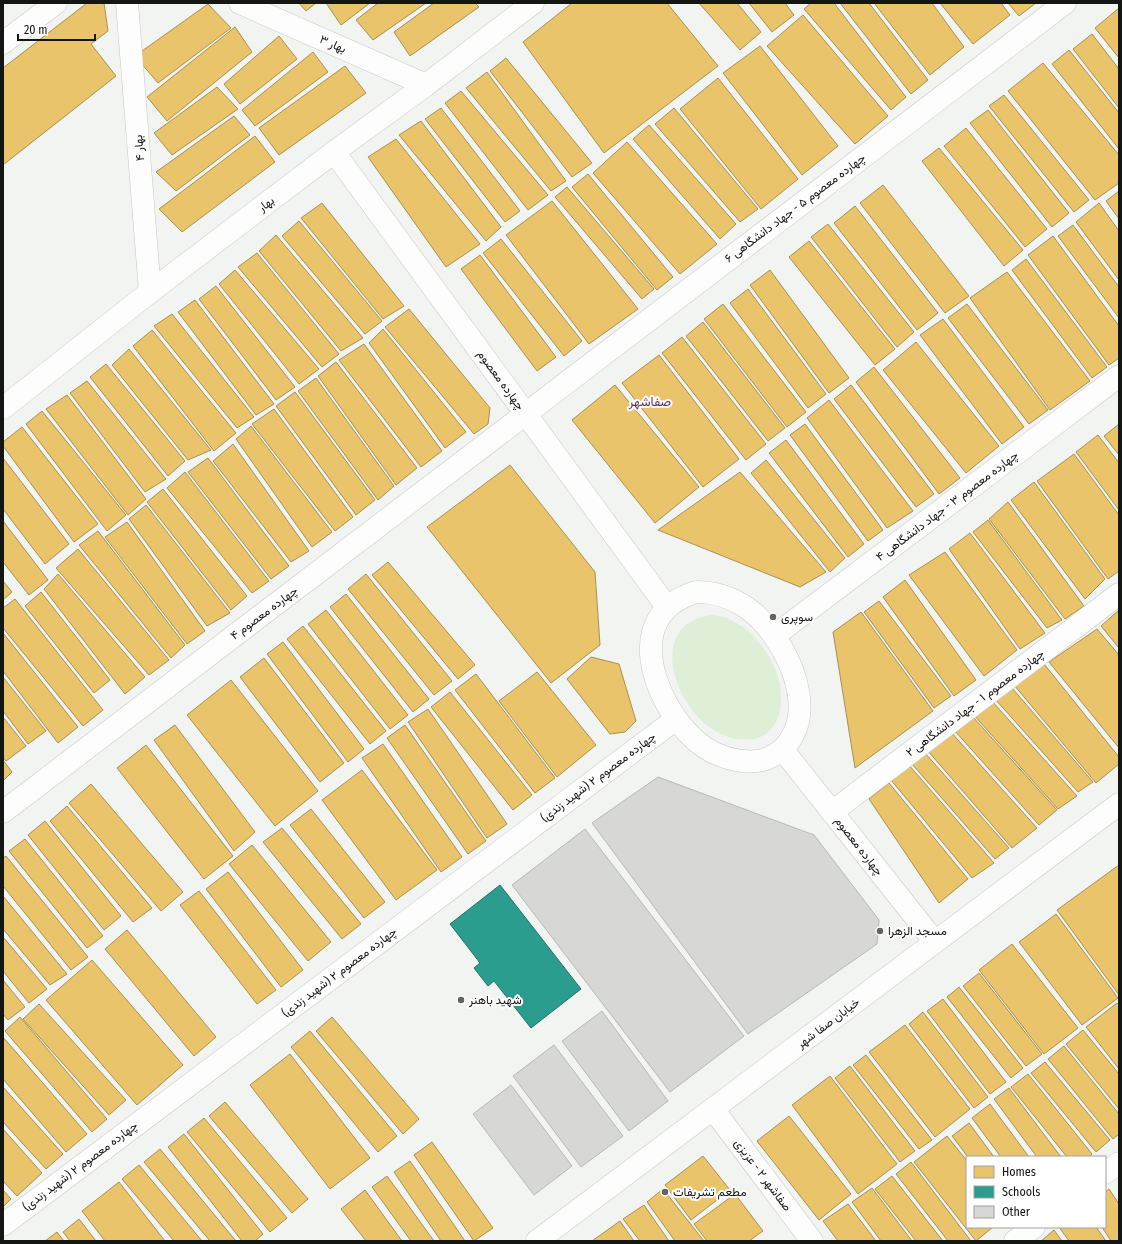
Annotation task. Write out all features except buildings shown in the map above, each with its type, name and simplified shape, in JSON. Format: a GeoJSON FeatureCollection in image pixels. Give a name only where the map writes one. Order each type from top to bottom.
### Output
{"type":"FeatureCollection","features":[{"type":"Feature","properties":{"kind":"street"},"geometry":{"type":"LineString","coordinates":[[3,43],[56,3]]}},
{"type":"Feature","properties":{"kind":"street","name":"بهار ۴"},"geometry":{"type":"LineString","coordinates":[[127,3],[150,292]]}},
{"type":"Feature","properties":{"kind":"street","name":"بهار ۳"},"geometry":{"type":"LineString","coordinates":[[240,3],[426,85]]}},
{"type":"Feature","properties":{"kind":"street","name":"بهار"},"geometry":{"type":"LineString","coordinates":[[3,408],[150,292],[533,3]]}},
{"type":"Feature","properties":{"kind":"street","name":"چهارده معصوم ۵ - جهاد دانشگاهی ۶"},"geometry":{"type":"LineString","coordinates":[[526,414],[1065,3]]}},
{"type":"Feature","properties":{"kind":"street","name":"چهارده معصوم"},"geometry":{"type":"LineString","coordinates":[[334,152],[667,607]]}},
{"type":"Feature","properties":{"kind":"street","name":"چهارده معصوم ۳ - جهاد دانشگاهی ۴"},"geometry":{"type":"LineString","coordinates":[[774,636],[1119,376]]}},
{"type":"Feature","properties":{"kind":"street","name":"چهارده معصوم ۴"},"geometry":{"type":"LineString","coordinates":[[3,812],[526,414]]}},
{"type":"Feature","properties":{"kind":"street"},"geometry":{"type":"LineString","coordinates":[[696,592],[709,592],[723,595],[747,608],[756,615],[774,636],[793,673],[799,694],[800,712],[798,726],[792,738],[783,750],[761,761],[751,762],[726,758],[710,751],[694,739],[668,708],[657,683],[651,655],[651,640],[654,627],[667,607],[677,600],[696,592]]}},
{"type":"Feature","properties":{"kind":"street","name":"چهارده معصوم ۱ - جهاد دانشگاهی ۲"},"geometry":{"type":"LineString","coordinates":[[832,812],[1119,594]]}},
{"type":"Feature","properties":{"kind":"street","name":"چهارده معصوم ۲ (شهید زندی)"},"geometry":{"type":"LineString","coordinates":[[3,1225],[676,719]]}},
{"type":"Feature","properties":{"kind":"street","name":"چهارده معصوم"},"geometry":{"type":"LineString","coordinates":[[783,750],[935,942]]}},
{"type":"Feature","properties":{"kind":"street","name":"خیابان صفا شهر"},"geometry":{"type":"LineString","coordinates":[[537,1241],[1119,804]]}},
{"type":"Feature","properties":{"kind":"street","name":"صفاشهر ۲ - عزیزی"},"geometry":{"type":"LineString","coordinates":[[713,1109],[812,1241]]}},
{"type":"Feature","properties":{"kind":"street"},"geometry":{"type":"LineString","coordinates":[[1106,1172],[1119,1163]]}},
{"type":"Feature","properties":{"kind":"street"},"geometry":{"type":"LineString","coordinates":[[1016,1241],[1033,1228]]}},
{"type":"Feature","properties":{"kind":"green space"},"geometry":{"type":"Polygon","coordinates":[[[712,615],[731,620],[752,634],[769,656],[777,674],[781,696],[778,718],[773,727],[765,734],[755,739],[742,739],[721,734],[702,721],[687,702],[676,680],[672,658],[676,638],[689,623],[712,615]]]}},
{"type":"Feature","properties":{"kind":"place","name":"سوپری"},"geometry":{"type":"Point","coordinates":[773,617]}},
{"type":"Feature","properties":{"kind":"place","name":"مسجد الزهرا"},"geometry":{"type":"Point","coordinates":[880,931]}},
{"type":"Feature","properties":{"kind":"place","name":"شهید باهنر"},"geometry":{"type":"Point","coordinates":[461,1000]}},
{"type":"Feature","properties":{"kind":"place","name":"مطعم تشريفات"},"geometry":{"type":"Point","coordinates":[665,1192]}},
{"type":"Feature","properties":{"kind":"district","name":"صفاشهر"},"geometry":{"type":"Point","coordinates":[650,401]}}]}
